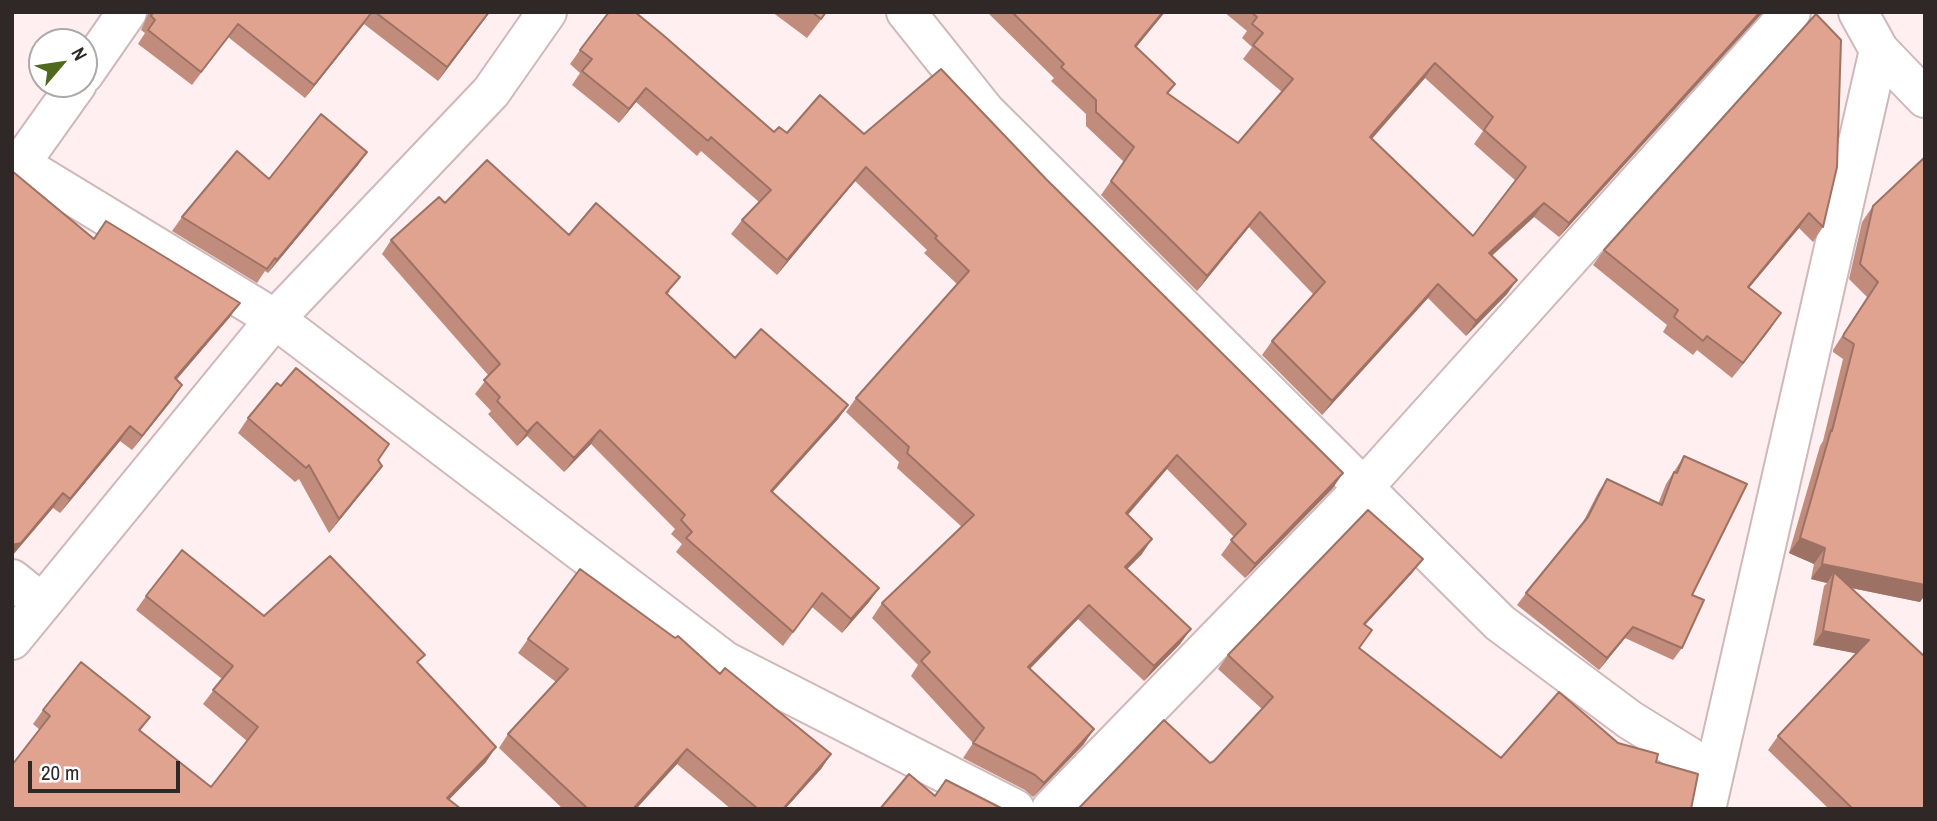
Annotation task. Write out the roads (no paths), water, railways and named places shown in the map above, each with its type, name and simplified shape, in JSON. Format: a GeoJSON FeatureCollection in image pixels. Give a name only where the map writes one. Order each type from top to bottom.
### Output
{"type":"FeatureCollection","features":[{"type":"Feature","properties":{"kind":"street"},"geometry":{"type":"LineString","coordinates":[[98,54],[127,12]]}},
{"type":"Feature","properties":{"kind":"street"},"geometry":{"type":"LineString","coordinates":[[12,640],[275,319],[491,92],[547,12]]}},
{"type":"Feature","properties":{"kind":"street"},"geometry":{"type":"LineString","coordinates":[[906,12],[986,112],[1500,623],[1630,720],[1710,791],[1879,50]]}},
{"type":"Feature","properties":{"kind":"street"},"geometry":{"type":"LineString","coordinates":[[1051,809],[1364,487],[1791,12]]}},
{"type":"Feature","properties":{"kind":"street"},"geometry":{"type":"LineString","coordinates":[[1858,12],[1879,50],[1925,98]]}},
{"type":"Feature","properties":{"kind":"street"},"geometry":{"type":"LineString","coordinates":[[66,98],[16,162],[275,319],[725,661],[1016,809]]}},
{"type":"Feature","properties":{"kind":"street"},"geometry":{"type":"LineString","coordinates":[[12,579],[41,603]]}}]}
